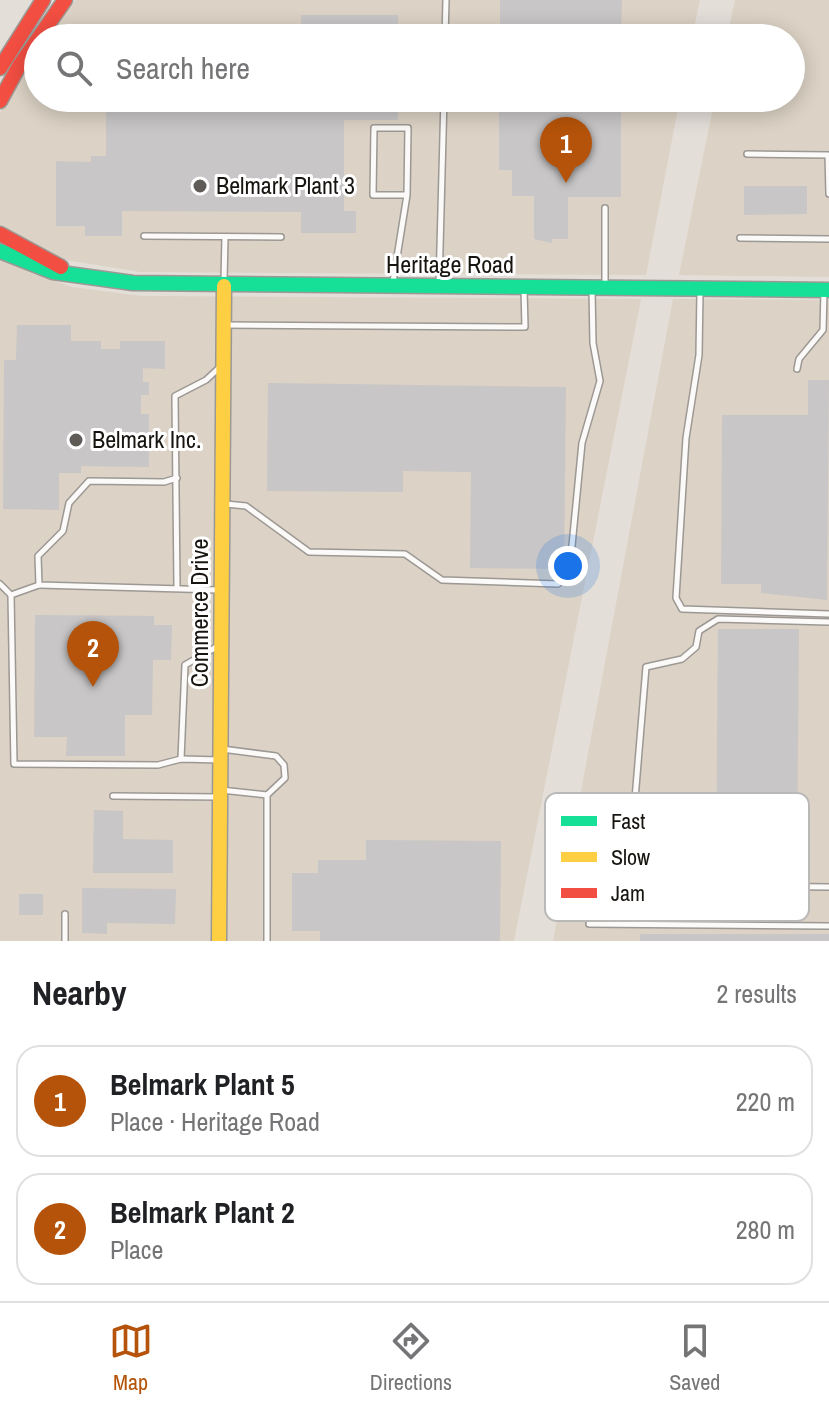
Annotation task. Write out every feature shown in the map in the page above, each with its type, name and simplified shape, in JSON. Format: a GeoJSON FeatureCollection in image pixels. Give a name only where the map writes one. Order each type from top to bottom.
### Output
{"type":"FeatureCollection","features":[{"type":"Feature","properties":{"kind":"main road"},"geometry":{"type":"LineString","coordinates":[[28,24],[43,0]]}},
{"type":"Feature","properties":{"kind":"main road"},"geometry":{"type":"LineString","coordinates":[[48,24],[65,0]]}},
{"type":"Feature","properties":{"kind":"main road"},"geometry":{"type":"LineString","coordinates":[[0,68],[24,30]]}},
{"type":"Feature","properties":{"kind":"main road"},"geometry":{"type":"LineString","coordinates":[[0,101],[24,59]]}},
{"type":"Feature","properties":{"kind":"main road","name":"Heritage Road"},"geometry":{"type":"LineString","coordinates":[[0,234],[71,274]]}},
{"type":"Feature","properties":{"kind":"main road","name":"Heritage Road"},"geometry":{"type":"LineString","coordinates":[[0,251],[33,266],[133,283],[826,290]]}},
{"type":"Feature","properties":{"kind":"main road","name":"Commerce Drive"},"geometry":{"type":"LineString","coordinates":[[219,941],[224,286]]}},
{"type":"Feature","properties":{"kind":"lane"},"geometry":{"type":"LineString","coordinates":[[445,24],[446,0]]}},
{"type":"Feature","properties":{"kind":"lane"},"geometry":{"type":"LineString","coordinates":[[439,287],[444,112]]}},
{"type":"Feature","properties":{"kind":"lane"},"geometry":{"type":"LineString","coordinates":[[393,287],[407,195],[408,128],[374,128],[373,195],[407,195]]}},
{"type":"Feature","properties":{"kind":"lane"},"geometry":{"type":"LineString","coordinates":[[747,154],[828,155],[829,194]]}},
{"type":"Feature","properties":{"kind":"lane"},"geometry":{"type":"LineString","coordinates":[[223,504],[246,506],[309,552],[405,554],[442,580],[558,584],[570,566],[582,443],[600,381],[593,343],[605,208]]}},
{"type":"Feature","properties":{"kind":"lane"},"geometry":{"type":"LineString","coordinates":[[144,236],[281,237]]}},
{"type":"Feature","properties":{"kind":"lane"},"geometry":{"type":"LineString","coordinates":[[224,286],[225,237]]}},
{"type":"Feature","properties":{"kind":"lane"},"geometry":{"type":"LineString","coordinates":[[740,238],[829,239]]}},
{"type":"Feature","properties":{"kind":"lane"},"geometry":{"type":"LineString","coordinates":[[224,325],[525,327],[524,288]]}},
{"type":"Feature","properties":{"kind":"lane"},"geometry":{"type":"LineString","coordinates":[[700,289],[699,355],[684,453],[676,598],[682,609],[829,614]]}},
{"type":"Feature","properties":{"kind":"lane"},"geometry":{"type":"LineString","coordinates":[[797,369],[799,359],[823,330],[826,290]]}},
{"type":"Feature","properties":{"kind":"lane"},"geometry":{"type":"LineString","coordinates":[[177,587],[175,396],[206,380],[224,364]]}},
{"type":"Feature","properties":{"kind":"lane"},"geometry":{"type":"LineString","coordinates":[[39,585],[38,556],[63,531],[69,503],[89,481],[164,482],[177,478]]}},
{"type":"Feature","properties":{"kind":"lane"},"geometry":{"type":"LineString","coordinates":[[0,584],[11,595],[14,764],[158,765],[221,754],[276,756],[284,765],[285,778],[267,795],[113,796]]}},
{"type":"Feature","properties":{"kind":"lane"},"geometry":{"type":"LineString","coordinates":[[11,595],[39,585],[177,587],[222,591]]}},
{"type":"Feature","properties":{"kind":"lane"},"geometry":{"type":"LineString","coordinates":[[636,793],[646,667],[682,659],[696,647],[699,631],[718,619],[829,622]]}},
{"type":"Feature","properties":{"kind":"lane"},"geometry":{"type":"LineString","coordinates":[[181,759],[185,665],[222,645]]}},
{"type":"Feature","properties":{"kind":"lane"},"geometry":{"type":"LineString","coordinates":[[267,795],[267,941]]}},
{"type":"Feature","properties":{"kind":"lane"},"geometry":{"type":"LineString","coordinates":[[809,887],[829,887]]}},
{"type":"Feature","properties":{"kind":"lane"},"geometry":{"type":"LineString","coordinates":[[65,914],[65,941]]}},
{"type":"Feature","properties":{"kind":"lane"},"geometry":{"type":"LineString","coordinates":[[589,924],[829,926]]}},
{"type":"Feature","properties":{"kind":"shaded area"},"geometry":{"type":"Polygon","coordinates":[[[76,0],[700,0],[695,24],[56,24],[76,0]]]}},
{"type":"Feature","properties":{"kind":"shaded area"},"geometry":{"type":"Polygon","coordinates":[[[735,0],[829,0],[829,277],[679,275],[712,112],[805,112],[805,24],[730,24],[735,0]]]}},
{"type":"Feature","properties":{"kind":"shaded area"},"geometry":{"type":"Polygon","coordinates":[[[24,72],[24,112],[677,112],[646,275],[140,272],[66,260],[38,249],[0,227],[0,113],[24,72]]]}},
{"type":"Feature","properties":{"kind":"shaded area"},"geometry":{"type":"Polygon","coordinates":[[[0,257],[33,274],[72,287],[141,296],[641,299],[514,941],[0,941],[0,257]]]}},
{"type":"Feature","properties":{"kind":"shaded area"},"geometry":{"type":"Polygon","coordinates":[[[673,299],[829,300],[829,941],[553,941],[557,921],[809,921],[809,793],[581,793],[673,299]]]}},
{"type":"Feature","properties":{"kind":"building"},"geometry":{"type":"Polygon","coordinates":[[[500,0],[622,0],[621,24],[500,24],[500,0]]]}},
{"type":"Feature","properties":{"kind":"building"},"geometry":{"type":"Polygon","coordinates":[[[301,15],[398,15],[398,24],[301,24],[301,15]]]}},
{"type":"Feature","properties":{"kind":"building","name":"Belmark Plant 3"},"geometry":{"type":"Polygon","coordinates":[[[106,112],[398,112],[398,120],[344,120],[344,211],[356,211],[356,233],[301,233],[301,212],[122,211],[122,236],[85,236],[85,226],[56,226],[56,161],[91,162],[91,156],[106,156],[106,112]]]}},
{"type":"Feature","properties":{"kind":"building"},"geometry":{"type":"Polygon","coordinates":[[[499,112],[621,112],[621,197],[568,197],[568,239],[552,239],[552,243],[534,239],[534,196],[512,196],[512,170],[499,170],[499,112]]]}},
{"type":"Feature","properties":{"kind":"building"},"geometry":{"type":"Polygon","coordinates":[[[744,186],[807,186],[807,214],[744,215],[744,186]]]}},
{"type":"Feature","properties":{"kind":"building","name":"Belmark Inc."},"geometry":{"type":"Polygon","coordinates":[[[17,325],[71,325],[71,341],[101,341],[101,349],[120,349],[120,341],[165,341],[165,369],[143,368],[143,382],[149,382],[149,395],[141,395],[141,414],[149,414],[149,467],[81,466],[81,473],[59,473],[59,510],[3,509],[4,360],[16,360],[17,325]]]}},
{"type":"Feature","properties":{"kind":"building"},"geometry":{"type":"Polygon","coordinates":[[[808,380],[829,380],[827,600],[761,593],[761,584],[721,584],[722,415],[808,415],[808,380]]]}},
{"type":"Feature","properties":{"kind":"building"},"geometry":{"type":"Polygon","coordinates":[[[268,383],[566,387],[564,569],[470,568],[471,472],[403,471],[403,492],[267,491],[268,383]]]}},
{"type":"Feature","properties":{"kind":"building"},"geometry":{"type":"Polygon","coordinates":[[[35,615],[154,616],[154,625],[172,625],[171,660],[153,660],[152,715],[125,715],[125,756],[66,756],[67,737],[34,737],[35,615]]]}},
{"type":"Feature","properties":{"kind":"building"},"geometry":{"type":"Polygon","coordinates":[[[718,629],[799,629],[798,793],[717,793],[718,629]]]}},
{"type":"Feature","properties":{"kind":"building"},"geometry":{"type":"Polygon","coordinates":[[[94,810],[123,811],[123,839],[173,840],[173,873],[93,873],[94,810]]]}},
{"type":"Feature","properties":{"kind":"building"},"geometry":{"type":"Polygon","coordinates":[[[366,840],[501,841],[500,941],[320,941],[320,931],[292,931],[292,873],[318,873],[318,860],[366,860],[366,840]]]}},
{"type":"Feature","properties":{"kind":"building"},"geometry":{"type":"Polygon","coordinates":[[[82,888],[176,889],[175,924],[107,923],[107,934],[82,933],[82,888]]]}},
{"type":"Feature","properties":{"kind":"building"},"geometry":{"type":"Polygon","coordinates":[[[19,894],[43,894],[43,915],[19,915],[19,894]]]}},
{"type":"Feature","properties":{"kind":"building"},"geometry":{"type":"Polygon","coordinates":[[[640,934],[829,934],[829,941],[640,941],[640,934]]]}},
{"type":"Feature","properties":{"kind":"traffic: fast"},"geometry":{"type":"LineString","coordinates":[[0,251],[53,272],[133,283],[829,290]]}},
{"type":"Feature","properties":{"kind":"traffic: slow"},"geometry":{"type":"LineString","coordinates":[[219,941],[224,286]]}},
{"type":"Feature","properties":{"kind":"traffic: jam"},"geometry":{"type":"LineString","coordinates":[[28,24],[43,0]]}},
{"type":"Feature","properties":{"kind":"traffic: jam"},"geometry":{"type":"LineString","coordinates":[[48,24],[65,0]]}},
{"type":"Feature","properties":{"kind":"traffic: jam"},"geometry":{"type":"LineString","coordinates":[[0,68],[24,30]]}},
{"type":"Feature","properties":{"kind":"traffic: jam"},"geometry":{"type":"LineString","coordinates":[[0,101],[24,59]]}},
{"type":"Feature","properties":{"kind":"traffic: jam"},"geometry":{"type":"LineString","coordinates":[[0,234],[61,267]]}},
{"type":"Feature","properties":{"kind":"place","name":"Belmark Plant 5"},"geometry":{"type":"Point","coordinates":[566,183]}},
{"type":"Feature","properties":{"kind":"place","name":"Belmark Plant 3"},"geometry":{"type":"Point","coordinates":[200,186]}},
{"type":"Feature","properties":{"kind":"place","name":"Belmark Inc."},"geometry":{"type":"Point","coordinates":[76,440]}},
{"type":"Feature","properties":{"kind":"place","name":"Belmark Plant 2"},"geometry":{"type":"Point","coordinates":[93,687]}}]}
